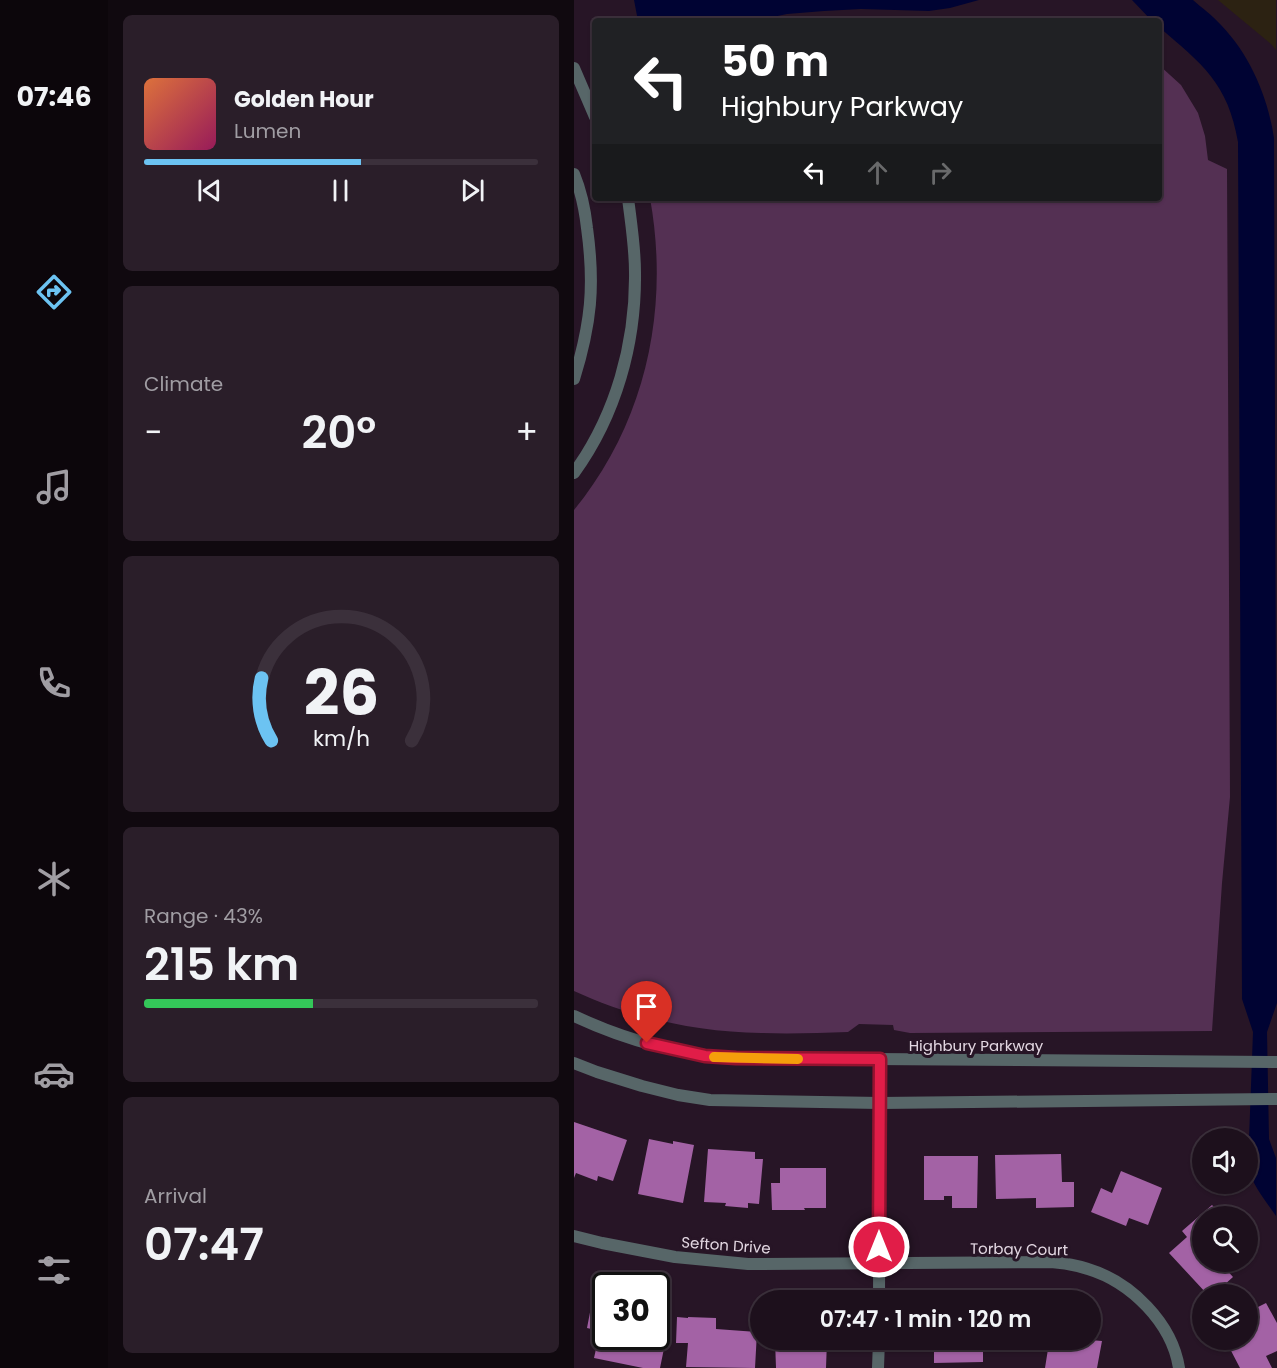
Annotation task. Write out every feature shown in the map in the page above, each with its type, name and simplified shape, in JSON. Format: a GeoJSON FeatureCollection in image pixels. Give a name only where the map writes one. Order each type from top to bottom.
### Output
{"type":"FeatureCollection","features":[{"type":"Feature","properties":{"kind":"street"},"geometry":{"type":"LineString","coordinates":[[574,68],[592,110]]}},
{"type":"Feature","properties":{"kind":"street"},"geometry":{"type":"LineString","coordinates":[[574,174],[586,218],[592,287],[590,318],[574,379]]}},
{"type":"Feature","properties":{"kind":"street"},"geometry":{"type":"LineString","coordinates":[[574,473],[607,415],[626,359],[633,315],[635,274],[628,201]]}},
{"type":"Feature","properties":{"kind":"street","name":"Highbury Parkway"},"geometry":{"type":"LineString","coordinates":[[574,1016],[631,1039],[705,1056],[1276,1062]]}},
{"type":"Feature","properties":{"kind":"street"},"geometry":{"type":"LineString","coordinates":[[879,1290],[880,1059]]}},
{"type":"Feature","properties":{"kind":"street"},"geometry":{"type":"LineString","coordinates":[[574,1063],[642,1086],[710,1100],[880,1103],[1276,1099]]}},
{"type":"Feature","properties":{"kind":"street","name":"Sefton Drive"},"geometry":{"type":"LineString","coordinates":[[574,1236],[675,1257],[714,1262],[879,1263]]}},
{"type":"Feature","properties":{"kind":"street","name":"Torbay Court"},"geometry":{"type":"LineString","coordinates":[[879,1263],[1051,1262],[1089,1269],[1123,1286],[1153,1313],[1174,1347],[1179,1368]]}},
{"type":"Feature","properties":{"kind":"street"},"geometry":{"type":"LineString","coordinates":[[878,1368],[879,1350]]}},
{"type":"Feature","properties":{"kind":"shaded area"},"geometry":{"type":"Polygon","coordinates":[[[634,0],[979,0],[929,11],[861,9],[787,14],[768,18],[637,18],[634,0]]]}},
{"type":"Feature","properties":{"kind":"shaded area"},"geometry":{"type":"Polygon","coordinates":[[[1132,0],[1193,0],[1218,21],[1241,50],[1256,77],[1267,107],[1274,138],[1277,1003],[1267,1032],[1269,1139],[1276,1158],[1276,1216],[1258,1189],[1258,1128],[1249,1128],[1253,1032],[1242,999],[1238,142],[1227,104],[1220,89],[1200,64],[1162,30],[1162,18],[1149,18],[1132,0]]]}},
{"type":"Feature","properties":{"kind":"shaded area"},"geometry":{"type":"Polygon","coordinates":[[[1218,0],[1276,0],[1276,50],[1271,44],[1218,0]]]}},
{"type":"Feature","properties":{"kind":"shaded area"},"geometry":{"type":"Polygon","coordinates":[[[1162,68],[1181,85],[1198,113],[1205,136],[1208,160],[1227,169],[1230,797],[1212,1031],[910,1033],[894,1030],[893,1025],[859,1024],[848,1032],[737,1032],[665,1022],[619,1009],[574,991],[574,510],[599,476],[619,440],[635,402],[654,322],[657,281],[650,201],[1162,201],[1162,68]]]}},
{"type":"Feature","properties":{"kind":"building"},"geometry":{"type":"Polygon","coordinates":[[[574,1122],[627,1140],[613,1181],[598,1176],[597,1181],[576,1173],[574,1178],[574,1122]]]}},
{"type":"Feature","properties":{"kind":"building"},"geometry":{"type":"Polygon","coordinates":[[[649,1139],[694,1145],[683,1203],[638,1194],[649,1139]]]}},
{"type":"Feature","properties":{"kind":"building"},"geometry":{"type":"Polygon","coordinates":[[[708,1149],[755,1152],[755,1159],[763,1159],[759,1204],[748,1203],[748,1208],[725,1206],[726,1203],[704,1202],[708,1149]]]}},
{"type":"Feature","properties":{"kind":"building"},"geometry":{"type":"Polygon","coordinates":[[[1061,1154],[1062,1182],[1074,1182],[1074,1207],[1036,1208],[1036,1198],[996,1199],[995,1155],[1061,1154]]]}},
{"type":"Feature","properties":{"kind":"building"},"geometry":{"type":"Polygon","coordinates":[[[924,1156],[978,1156],[977,1208],[952,1208],[952,1196],[944,1196],[944,1200],[924,1200],[924,1156]]]}},
{"type":"Feature","properties":{"kind":"building"},"geometry":{"type":"Polygon","coordinates":[[[780,1168],[826,1168],[826,1208],[772,1210],[771,1183],[780,1183],[780,1168]]]}},
{"type":"Feature","properties":{"kind":"building"},"geometry":{"type":"Polygon","coordinates":[[[1121,1171],[1162,1188],[1148,1225],[1129,1218],[1126,1226],[1091,1212],[1101,1188],[1112,1193],[1121,1171]]]}},
{"type":"Feature","properties":{"kind":"building"},"geometry":{"type":"Polygon","coordinates":[[[1192,1222],[1192,1272],[1228,1272],[1233,1277],[1225,1284],[1198,1284],[1169,1253],[1187,1237],[1182,1231],[1192,1222]]]}},
{"type":"Feature","properties":{"kind":"building"},"geometry":{"type":"Polygon","coordinates":[[[592,1302],[592,1329],[587,1328],[592,1302]]]}},
{"type":"Feature","properties":{"kind":"building"},"geometry":{"type":"Polygon","coordinates":[[[1266,1303],[1277,1323],[1277,1351],[1266,1356],[1272,1368],[1240,1368],[1231,1350],[1258,1350],[1258,1307],[1266,1303]]]}},
{"type":"Feature","properties":{"kind":"building"},"geometry":{"type":"Polygon","coordinates":[[[677,1317],[716,1318],[716,1329],[750,1331],[750,1350],[756,1350],[755,1368],[686,1367],[688,1343],[676,1343],[677,1317]]]}},
{"type":"Feature","properties":{"kind":"building"},"geometry":{"type":"Polygon","coordinates":[[[596,1350],[664,1350],[660,1368],[643,1368],[594,1358],[596,1350]]]}},
{"type":"Feature","properties":{"kind":"building"},"geometry":{"type":"Polygon","coordinates":[[[775,1350],[827,1350],[826,1368],[776,1368],[775,1350]]]}},
{"type":"Feature","properties":{"kind":"building"},"geometry":{"type":"Polygon","coordinates":[[[934,1350],[983,1350],[983,1362],[934,1363],[934,1350]]]}},
{"type":"Feature","properties":{"kind":"building"},"geometry":{"type":"Polygon","coordinates":[[[1048,1350],[1100,1350],[1097,1368],[1045,1368],[1048,1350]]]}},
{"type":"Feature","properties":{"kind":"slow traffic"},"geometry":{"type":"LineString","coordinates":[[714,1057],[798,1059]]}},
{"type":"Feature","properties":{"kind":"route"},"geometry":{"type":"LineString","coordinates":[[647,1043],[705,1056],[880,1059],[879,1247]]}}]}
